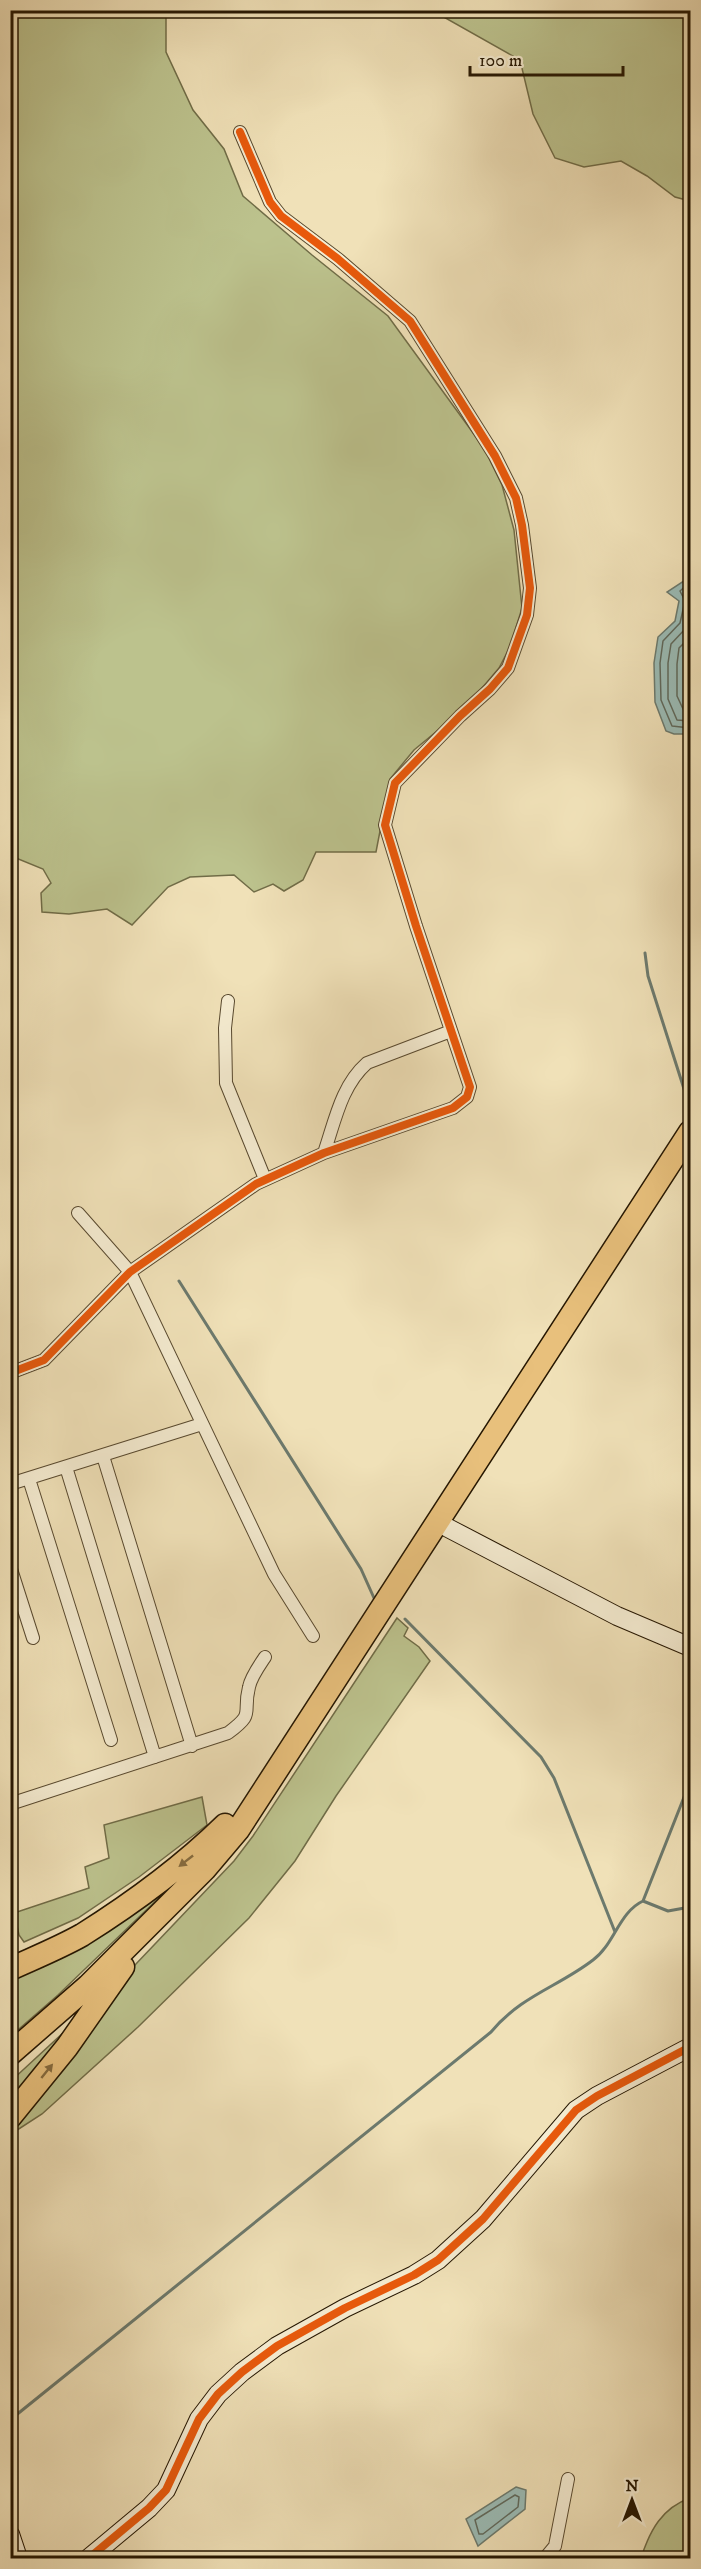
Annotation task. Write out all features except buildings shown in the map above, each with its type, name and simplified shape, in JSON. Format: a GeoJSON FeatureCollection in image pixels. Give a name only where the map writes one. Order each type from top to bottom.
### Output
{"type":"FeatureCollection","features":[{"type":"Feature","properties":{"kind":"highway"},"geometry":{"type":"LineString","coordinates":[[10,2054],[88,1986],[205,1869],[238,1830],[274,1778],[690,1132]]}},
{"type":"Feature","properties":{"kind":"highway"},"geometry":{"type":"LineString","coordinates":[[10,2068],[99,1989],[212,1878],[247,1833],[283,1782],[690,1153]]}},
{"type":"Feature","properties":{"kind":"highway"},"geometry":{"type":"LineString","coordinates":[[10,1969],[80,1936],[146,1892],[199,1851],[274,1778]]}},
{"type":"Feature","properties":{"kind":"highway"},"geometry":{"type":"LineString","coordinates":[[10,2117],[67,2047],[126,1962]]}},
{"type":"Feature","properties":{"kind":"street"},"geometry":{"type":"LineString","coordinates":[[10,1373],[44,1360],[130,1272],[265,1179],[324,1153],[453,1108],[467,1097],[470,1087],[385,825],[395,783],[460,716],[490,689],[508,668],[527,615],[530,588],[522,525],[508,479],[410,321],[338,259],[280,216],[270,202],[240,132]]}},
{"type":"Feature","properties":{"kind":"street"},"geometry":{"type":"LineString","coordinates":[[228,1001],[225,1028],[226,1083],[265,1179]]}},
{"type":"Feature","properties":{"kind":"street"},"geometry":{"type":"LineString","coordinates":[[324,1153],[344,1093],[358,1071],[367,1063],[451,1031]]}},
{"type":"Feature","properties":{"kind":"street"},"geometry":{"type":"LineString","coordinates":[[78,1213],[130,1272],[274,1574],[313,1636]]}},
{"type":"Feature","properties":{"kind":"street"},"geometry":{"type":"LineString","coordinates":[[10,1485],[202,1424]]}},
{"type":"Feature","properties":{"kind":"street"},"geometry":{"type":"LineString","coordinates":[[103,1456],[192,1746]]}},
{"type":"Feature","properties":{"kind":"street"},"geometry":{"type":"LineString","coordinates":[[66,1467],[155,1757]]}},
{"type":"Feature","properties":{"kind":"street"},"geometry":{"type":"LineString","coordinates":[[29,1479],[111,1740]]}},
{"type":"Feature","properties":{"kind":"street"},"geometry":{"type":"LineString","coordinates":[[448,1528],[617,1616],[690,1647]]}},
{"type":"Feature","properties":{"kind":"street"},"geometry":{"type":"LineString","coordinates":[[10,1566],[33,1638]]}},
{"type":"Feature","properties":{"kind":"street"},"geometry":{"type":"LineString","coordinates":[[10,1804],[228,1733],[246,1720],[249,1709],[249,1687],[265,1657]]}},
{"type":"Feature","properties":{"kind":"street"},"geometry":{"type":"LineString","coordinates":[[89,2559],[149,2508],[166,2490],[199,2419],[218,2394],[242,2372],[287,2341],[345,2308],[414,2275],[438,2260],[483,2219],[576,2110],[597,2096],[690,2047]]}},
{"type":"Feature","properties":{"kind":"street"},"geometry":{"type":"LineString","coordinates":[[545,2559],[555,2546],[568,2479]]}},
{"type":"Feature","properties":{"kind":"street"},"geometry":{"type":"LineString","coordinates":[[10,2534],[18,2559]]}},
{"type":"Feature","properties":{"kind":"green space"},"geometry":{"type":"Polygon","coordinates":[[[10,11],[166,11],[166,52],[193,110],[224,149],[243,196],[388,316],[484,448],[502,485],[514,530],[522,608],[510,647],[499,668],[465,708],[414,750],[390,779],[376,852],[316,852],[303,880],[284,891],[273,884],[254,892],[234,875],[190,877],[168,887],[132,925],[107,909],[69,914],[42,912],[41,893],[51,883],[43,869],[11,856],[10,11]]]}},
{"type":"Feature","properties":{"kind":"green space"},"geometry":{"type":"Polygon","coordinates":[[[433,11],[690,11],[690,201],[675,197],[647,176],[621,161],[584,167],[555,158],[533,114],[520,60],[433,11]]]}},
{"type":"Feature","properties":{"kind":"green space"},"geometry":{"type":"Polygon","coordinates":[[[397,1618],[408,1628],[404,1636],[419,1647],[430,1661],[336,1796],[295,1861],[249,1918],[138,2027],[42,2114],[11,2134],[11,2122],[135,1965],[234,1861],[253,1836],[397,1618]]]}},
{"type":"Feature","properties":{"kind":"green space"},"geometry":{"type":"Polygon","coordinates":[[[202,1797],[207,1825],[139,1877],[78,1918],[24,1942],[19,1935],[14,1913],[89,1888],[85,1867],[109,1858],[104,1825],[202,1797]]]}},
{"type":"Feature","properties":{"kind":"green space"},"geometry":{"type":"Polygon","coordinates":[[[192,1866],[58,1995],[11,2036],[10,1979],[192,1866]]]}},
{"type":"Feature","properties":{"kind":"green space"},"geometry":{"type":"Polygon","coordinates":[[[90,2008],[11,2108],[11,2081],[90,2008]]]}},
{"type":"Feature","properties":{"kind":"green space"},"geometry":{"type":"Polygon","coordinates":[[[690,2498],[690,2558],[641,2558],[658,2521],[680,2502],[690,2498]]]}},
{"type":"Feature","properties":{"kind":"water"},"geometry":{"type":"Polygon","coordinates":[[[690,572],[690,734],[674,734],[666,731],[655,702],[654,663],[658,637],[675,621],[679,601],[667,592],[684,581],[690,572]]]}},
{"type":"Feature","properties":{"kind":"water"},"geometry":{"type":"Polygon","coordinates":[[[516,2487],[526,2490],[525,2509],[478,2546],[466,2519],[516,2487]]]}},
{"type":"Feature","properties":{"kind":"waterway"},"geometry":{"type":"LineString","coordinates":[[645,953],[648,976],[685,1092],[688,1113]]}},
{"type":"Feature","properties":{"kind":"waterway"},"geometry":{"type":"LineString","coordinates":[[179,1281],[361,1569],[374,1598]]}},
{"type":"Feature","properties":{"kind":"waterway"},"geometry":{"type":"LineString","coordinates":[[405,1619],[541,1757],[554,1778],[615,1932]]}},
{"type":"Feature","properties":{"kind":"waterway"},"geometry":{"type":"LineString","coordinates":[[643,1901],[690,1782]]}},
{"type":"Feature","properties":{"kind":"waterway"},"geometry":{"type":"LineString","coordinates":[[10,2420],[491,2032],[515,2009],[593,1960],[600,1954],[635,1906],[643,1901],[668,1911],[690,1907]]}},
{"type":"Feature","properties":{"kind":"cycle path"},"geometry":{"type":"LineString","coordinates":[[10,1373],[44,1360],[130,1272],[256,1184],[324,1153],[453,1108],[467,1097],[470,1087],[385,825],[395,783],[460,716],[490,689],[508,668],[527,615],[530,588],[516,498],[495,456],[410,321],[338,259],[281,216],[270,202],[240,132]]}},
{"type":"Feature","properties":{"kind":"cycle path"},"geometry":{"type":"LineString","coordinates":[[89,2558],[149,2508],[166,2490],[199,2419],[218,2394],[242,2372],[277,2346],[345,2308],[414,2275],[438,2260],[483,2219],[576,2110],[597,2096],[690,2047]]}}]}
